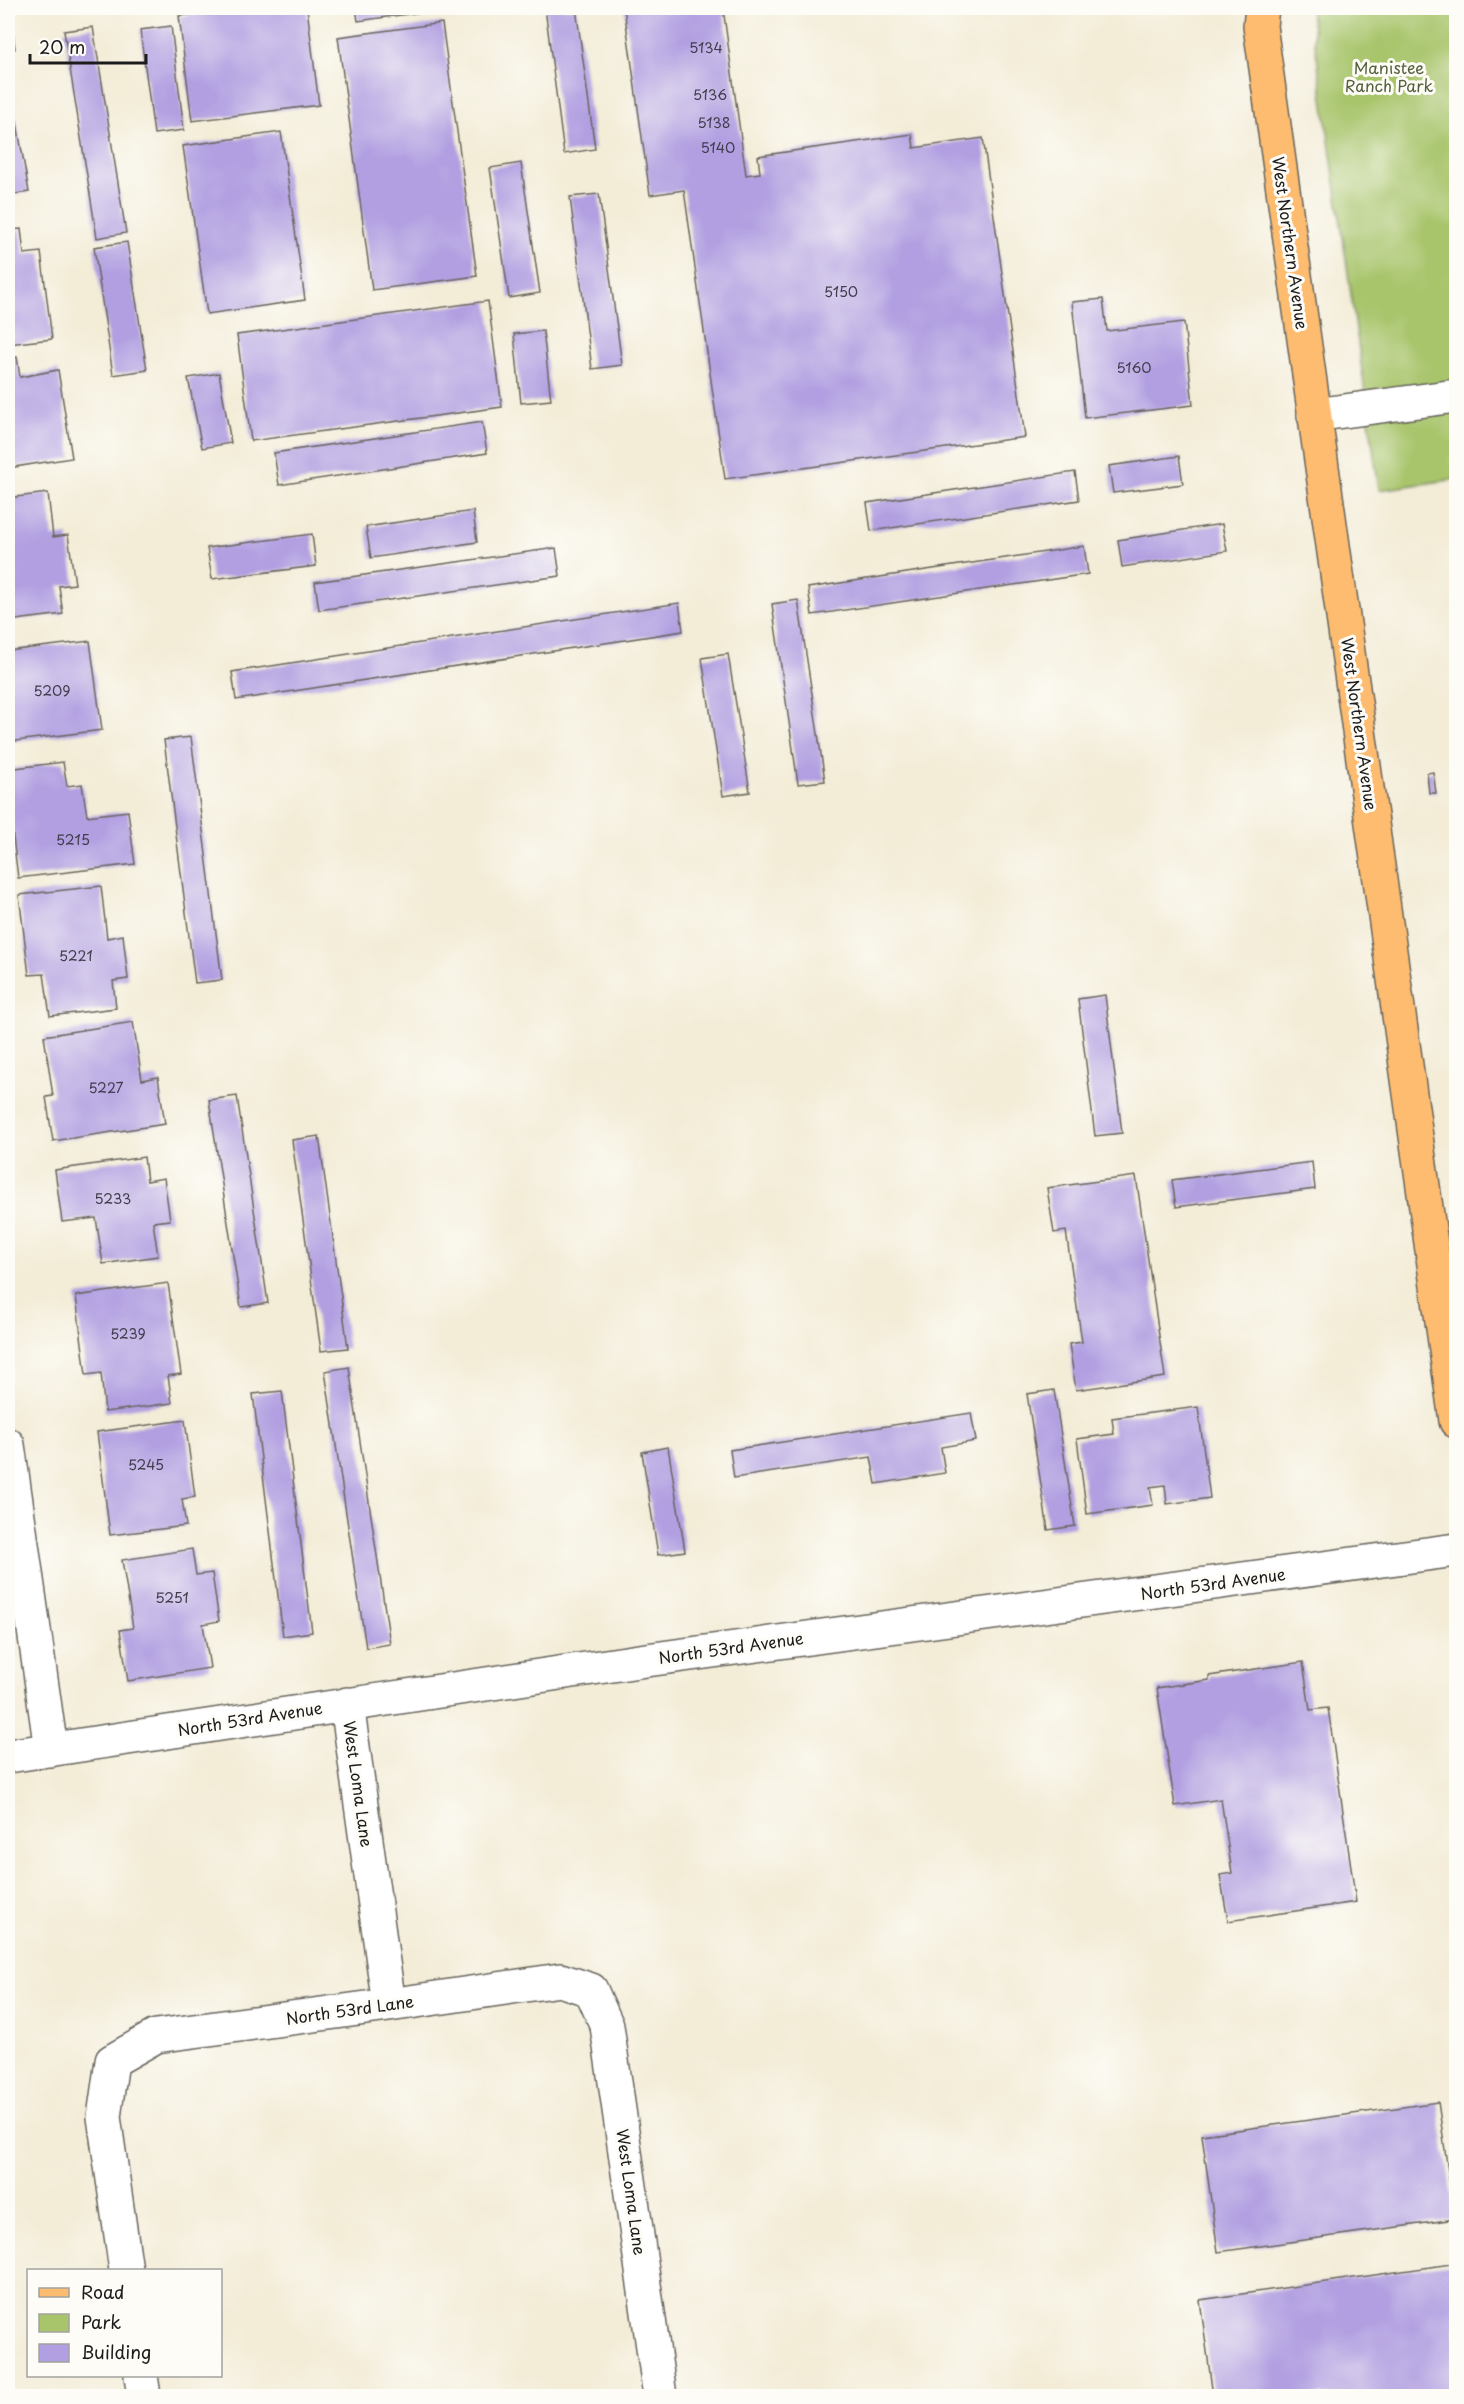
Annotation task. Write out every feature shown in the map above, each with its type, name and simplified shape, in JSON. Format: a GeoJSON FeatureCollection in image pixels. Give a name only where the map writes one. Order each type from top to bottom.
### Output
{"type":"FeatureCollection","features":[{"type":"Feature","properties":{"kind":"main road","name":"West Northern Avenue"},"geometry":{"type":"LineString","coordinates":[[1257,14],[1456,1421]]}},
{"type":"Feature","properties":{"kind":"street"},"geometry":{"type":"LineString","coordinates":[[1314,416],[1456,396]]}},
{"type":"Feature","properties":{"kind":"street"},"geometry":{"type":"LineString","coordinates":[[8,1445],[51,1750]]}},
{"type":"Feature","properties":{"kind":"street","name":"North 53rd Avenue"},"geometry":{"type":"LineString","coordinates":[[8,1756],[639,1660],[1456,1550]]}},
{"type":"Feature","properties":{"kind":"street","name":"West Loma Lane"},"geometry":{"type":"LineString","coordinates":[[346,1704],[389,2005]]}},
{"type":"Feature","properties":{"kind":"street","name":"North 53rd Lane"},"geometry":{"type":"LineString","coordinates":[[126,2269],[104,2117],[112,2061],[156,2036],[560,1980],[591,1990]]}},
{"type":"Feature","properties":{"kind":"street","name":"West Loma Lane"},"geometry":{"type":"LineString","coordinates":[[591,1990],[607,2026],[660,2397]]}},
{"type":"Feature","properties":{"kind":"street"},"geometry":{"type":"LineString","coordinates":[[141,2377],[144,2397]]}},
{"type":"Feature","properties":{"kind":"green space","name":"Manistee Ranch Park"},"geometry":{"type":"Polygon","coordinates":[[[1310,8],[1456,8],[1456,479],[1379,490],[1310,8]]]}},
{"type":"Feature","properties":{"kind":"building"},"geometry":{"type":"Polygon","coordinates":[[[10,8],[15,49],[8,49],[8,9],[10,8]]]}},
{"type":"Feature","properties":{"kind":"building"},"geometry":{"type":"Polygon","coordinates":[[[247,8],[307,8],[319,105],[192,121],[179,16],[247,8]]]}},
{"type":"Feature","properties":{"kind":"building"},"geometry":{"type":"Polygon","coordinates":[[[356,8],[421,8],[422,12],[358,21],[356,8]]]}},
{"type":"Feature","properties":{"kind":"building"},"geometry":{"type":"Polygon","coordinates":[[[545,8],[576,8],[595,149],[564,154],[545,8]]]}},
{"type":"Feature","properties":{"kind":"building"},"geometry":{"type":"Polygon","coordinates":[[[624,8],[723,8],[746,175],[760,173],[758,156],[912,134],[914,148],[983,138],[1025,437],[725,479],[684,190],[650,195],[624,8]]]}},
{"type":"Feature","properties":{"kind":"building"},"geometry":{"type":"Polygon","coordinates":[[[442,23],[477,276],[372,290],[338,37],[442,23]]]}},
{"type":"Feature","properties":{"kind":"building"},"geometry":{"type":"Polygon","coordinates":[[[171,26],[184,130],[154,134],[140,30],[171,26]]]}},
{"type":"Feature","properties":{"kind":"building"},"geometry":{"type":"Polygon","coordinates":[[[93,27],[126,233],[97,238],[64,31],[93,27]]]}},
{"type":"Feature","properties":{"kind":"building"},"geometry":{"type":"Polygon","coordinates":[[[14,106],[29,192],[8,195],[8,107],[14,106]]]}},
{"type":"Feature","properties":{"kind":"building"},"geometry":{"type":"Polygon","coordinates":[[[281,132],[305,300],[207,314],[183,146],[281,132]]]}},
{"type":"Feature","properties":{"kind":"building"},"geometry":{"type":"Polygon","coordinates":[[[521,163],[540,293],[509,298],[490,168],[521,163]]]}},
{"type":"Feature","properties":{"kind":"building"},"geometry":{"type":"Polygon","coordinates":[[[599,194],[622,365],[592,369],[570,197],[599,194]]]}},
{"type":"Feature","properties":{"kind":"building"},"geometry":{"type":"Polygon","coordinates":[[[21,229],[24,254],[41,252],[52,339],[8,344],[8,230],[21,229]]]}},
{"type":"Feature","properties":{"kind":"building"},"geometry":{"type":"Polygon","coordinates":[[[127,242],[147,370],[113,375],[94,247],[127,242]]]}},
{"type":"Feature","properties":{"kind":"building"},"geometry":{"type":"Polygon","coordinates":[[[1103,299],[1107,331],[1184,322],[1193,405],[1085,418],[1072,302],[1103,299]]]}},
{"type":"Feature","properties":{"kind":"building"},"geometry":{"type":"Polygon","coordinates":[[[488,301],[502,407],[251,441],[237,335],[488,301]]]}},
{"type":"Feature","properties":{"kind":"building"},"geometry":{"type":"Polygon","coordinates":[[[543,331],[551,400],[521,403],[514,334],[543,331]]]}},
{"type":"Feature","properties":{"kind":"building"},"geometry":{"type":"Polygon","coordinates":[[[17,357],[20,377],[58,370],[72,458],[8,468],[8,358],[17,357]]]}},
{"type":"Feature","properties":{"kind":"building"},"geometry":{"type":"Polygon","coordinates":[[[219,373],[231,443],[202,448],[188,378],[219,373]]]}},
{"type":"Feature","properties":{"kind":"building"},"geometry":{"type":"Polygon","coordinates":[[[482,422],[487,453],[279,485],[274,453],[482,422]]]}},
{"type":"Feature","properties":{"kind":"building"},"geometry":{"type":"Polygon","coordinates":[[[1179,456],[1183,484],[1113,493],[1109,466],[1179,456]]]}},
{"type":"Feature","properties":{"kind":"building"},"geometry":{"type":"Polygon","coordinates":[[[1075,472],[1079,500],[871,531],[867,503],[1075,472]]]}},
{"type":"Feature","properties":{"kind":"building"},"geometry":{"type":"Polygon","coordinates":[[[48,493],[53,537],[68,535],[75,584],[59,586],[63,614],[8,621],[8,498],[48,493]]]}},
{"type":"Feature","properties":{"kind":"building"},"geometry":{"type":"Polygon","coordinates":[[[473,511],[477,542],[371,558],[366,527],[473,511]]]}},
{"type":"Feature","properties":{"kind":"building"},"geometry":{"type":"Polygon","coordinates":[[[1222,524],[1227,551],[1122,567],[1118,540],[1222,524]]]}},
{"type":"Feature","properties":{"kind":"building"},"geometry":{"type":"Polygon","coordinates":[[[312,534],[316,566],[212,579],[207,548],[312,534]]]}},
{"type":"Feature","properties":{"kind":"building"},"geometry":{"type":"Polygon","coordinates":[[[1084,546],[1088,574],[812,615],[808,588],[1084,546]]]}},
{"type":"Feature","properties":{"kind":"building"},"geometry":{"type":"Polygon","coordinates":[[[556,548],[560,576],[319,610],[315,582],[556,548]]]}},
{"type":"Feature","properties":{"kind":"building"},"geometry":{"type":"Polygon","coordinates":[[[798,600],[825,781],[798,784],[772,604],[798,600]]]}},
{"type":"Feature","properties":{"kind":"building"},"geometry":{"type":"Polygon","coordinates":[[[679,603],[683,631],[236,700],[232,672],[679,603]]]}},
{"type":"Feature","properties":{"kind":"building"},"geometry":{"type":"Polygon","coordinates":[[[90,641],[102,730],[8,742],[8,651],[90,641]]]}},
{"type":"Feature","properties":{"kind":"building"},"geometry":{"type":"Polygon","coordinates":[[[728,654],[750,792],[723,796],[702,658],[728,654]]]}},
{"type":"Feature","properties":{"kind":"building"},"geometry":{"type":"Polygon","coordinates":[[[191,737],[222,980],[195,983],[164,740],[191,737]]]}},
{"type":"Feature","properties":{"kind":"building"},"geometry":{"type":"Polygon","coordinates":[[[63,762],[67,786],[82,784],[87,816],[128,811],[135,864],[18,878],[8,796],[8,769],[63,762]]]}},
{"type":"Feature","properties":{"kind":"building"},"geometry":{"type":"Polygon","coordinates":[[[1433,772],[1436,793],[1429,793],[1427,773],[1433,772]]]}},
{"type":"Feature","properties":{"kind":"building"},"geometry":{"type":"Polygon","coordinates":[[[101,886],[107,938],[123,935],[128,979],[113,981],[116,1008],[50,1016],[44,974],[29,975],[19,895],[101,886]]]}},
{"type":"Feature","properties":{"kind":"building"},"geometry":{"type":"Polygon","coordinates":[[[1105,995],[1122,1133],[1095,1136],[1078,999],[1105,995]]]}},
{"type":"Feature","properties":{"kind":"building"},"geometry":{"type":"Polygon","coordinates":[[[133,1022],[142,1080],[158,1077],[165,1124],[53,1141],[46,1097],[53,1096],[44,1036],[133,1022]]]}},
{"type":"Feature","properties":{"kind":"building"},"geometry":{"type":"Polygon","coordinates":[[[237,1096],[268,1303],[241,1307],[209,1100],[237,1096]]]}},
{"type":"Feature","properties":{"kind":"building"},"geometry":{"type":"Polygon","coordinates":[[[319,1136],[348,1348],[321,1351],[292,1140],[319,1136]]]}},
{"type":"Feature","properties":{"kind":"building"},"geometry":{"type":"Polygon","coordinates":[[[144,1157],[147,1181],[164,1178],[170,1220],[153,1222],[158,1256],[103,1264],[96,1218],[62,1222],[55,1170],[144,1157]]]}},
{"type":"Feature","properties":{"kind":"building"},"geometry":{"type":"Polygon","coordinates":[[[1312,1162],[1315,1189],[1176,1207],[1172,1180],[1312,1162]]]}},
{"type":"Feature","properties":{"kind":"building"},"geometry":{"type":"Polygon","coordinates":[[[1136,1176],[1165,1377],[1076,1390],[1069,1344],[1082,1342],[1066,1231],[1054,1233],[1047,1188],[1136,1176]]]}},
{"type":"Feature","properties":{"kind":"building"},"geometry":{"type":"Polygon","coordinates":[[[168,1283],[181,1374],[168,1376],[172,1403],[105,1412],[101,1373],[86,1375],[76,1296],[168,1283]]]}},
{"type":"Feature","properties":{"kind":"building"},"geometry":{"type":"Polygon","coordinates":[[[349,1367],[390,1644],[366,1648],[325,1371],[349,1367]]]}},
{"type":"Feature","properties":{"kind":"building"},"geometry":{"type":"Polygon","coordinates":[[[1054,1390],[1075,1526],[1048,1530],[1027,1394],[1054,1390]]]}},
{"type":"Feature","properties":{"kind":"building"},"geometry":{"type":"Polygon","coordinates":[[[282,1391],[312,1632],[283,1636],[253,1394],[282,1391]]]}},
{"type":"Feature","properties":{"kind":"building"},"geometry":{"type":"Polygon","coordinates":[[[1198,1407],[1210,1498],[1167,1504],[1165,1485],[1150,1487],[1153,1505],[1087,1514],[1077,1439],[1114,1434],[1112,1418],[1198,1407]]]}},
{"type":"Feature","properties":{"kind":"building"},"geometry":{"type":"Polygon","coordinates":[[[971,1413],[976,1441],[941,1447],[945,1473],[876,1484],[871,1457],[734,1478],[730,1450],[971,1413]]]}},
{"type":"Feature","properties":{"kind":"building"},"geometry":{"type":"Polygon","coordinates":[[[185,1420],[195,1497],[182,1499],[186,1526],[110,1535],[97,1432],[185,1420]]]}},
{"type":"Feature","properties":{"kind":"building"},"geometry":{"type":"Polygon","coordinates":[[[668,1447],[685,1551],[658,1555],[642,1452],[668,1447]]]}},
{"type":"Feature","properties":{"kind":"building"},"geometry":{"type":"Polygon","coordinates":[[[192,1549],[196,1575],[212,1573],[219,1621],[203,1624],[210,1668],[128,1681],[120,1630],[133,1628],[122,1560],[192,1549]]]}},
{"type":"Feature","properties":{"kind":"building"},"geometry":{"type":"Polygon","coordinates":[[[1303,1662],[1310,1710],[1328,1708],[1356,1902],[1228,1921],[1220,1875],[1232,1873],[1221,1799],[1175,1806],[1157,1688],[1209,1680],[1209,1676],[1303,1662]]]}},
{"type":"Feature","properties":{"kind":"building"},"geometry":{"type":"Polygon","coordinates":[[[1438,2102],[1455,2219],[1218,2252],[1202,2135],[1438,2102]]]}},
{"type":"Feature","properties":{"kind":"building"},"geometry":{"type":"Polygon","coordinates":[[[1451,2264],[1456,2300],[1456,2396],[1213,2396],[1200,2300],[1451,2264]]]}}]}
